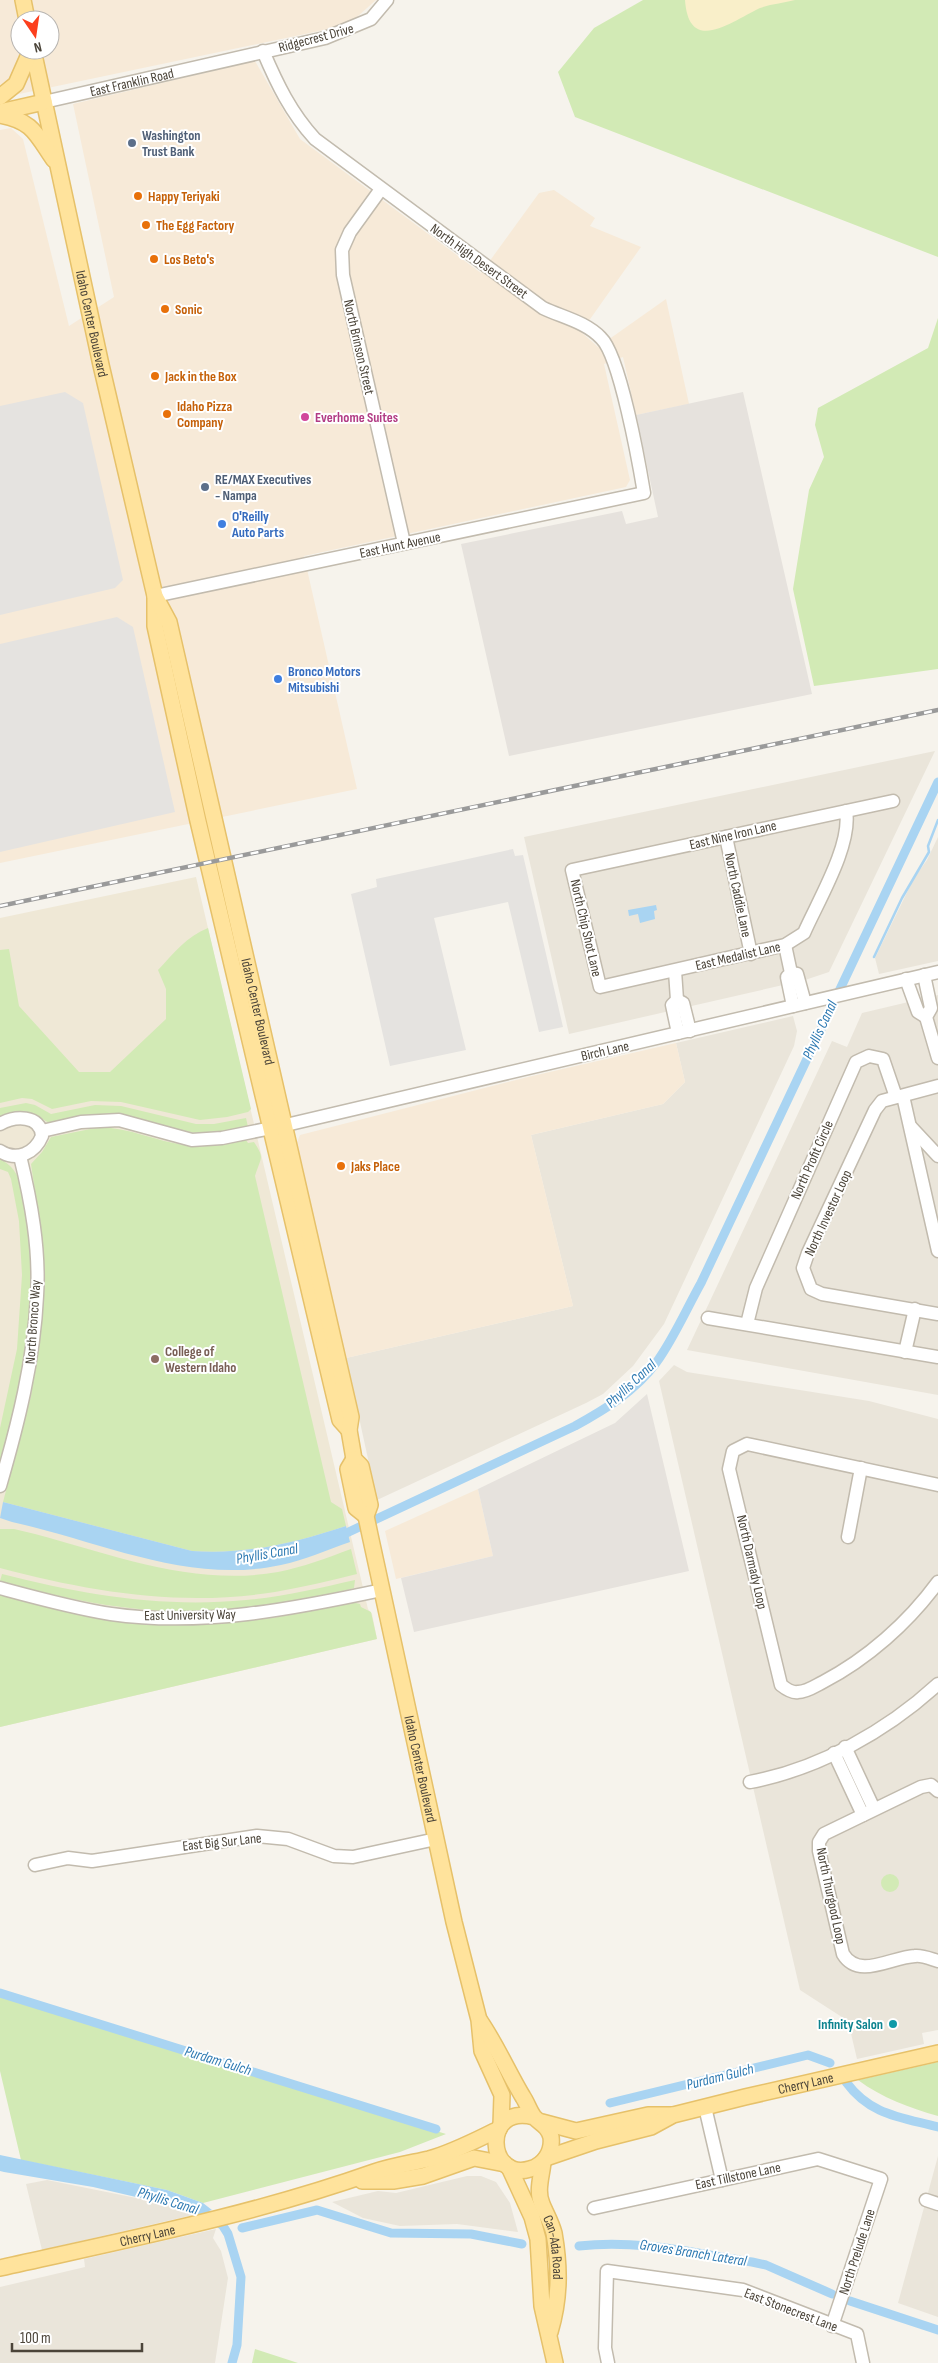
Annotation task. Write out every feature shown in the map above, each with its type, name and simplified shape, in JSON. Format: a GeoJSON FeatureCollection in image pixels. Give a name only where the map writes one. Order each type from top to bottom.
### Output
{"type":"FeatureCollection","features":[{"type":"Feature","properties":{"kind":"main road"},"geometry":{"type":"LineString","coordinates":[[0,97],[16,84],[27,60]]}},
{"type":"Feature","properties":{"kind":"main road","name":"Idaho Center Boulevard"},"geometry":{"type":"LineString","coordinates":[[34,60],[101,365],[155,596],[155,626],[202,838],[278,1126],[340,1420],[349,1430],[354,1459],[361,1466],[370,1505],[366,1516],[369,1532],[464,1966],[479,2020],[482,2051],[502,2095],[500,2127]]}},
{"type":"Feature","properties":{"kind":"main road","name":"East Franklin Road"},"geometry":{"type":"LineString","coordinates":[[0,114],[44,102]]}},
{"type":"Feature","properties":{"kind":"main road"},"geometry":{"type":"LineString","coordinates":[[0,114],[25,122],[34,131],[59,168]]}},
{"type":"Feature","properties":{"kind":"main road","name":"Idaho Center Boulevard"},"geometry":{"type":"LineString","coordinates":[[479,2020],[497,2046],[508,2073],[538,2119]]}},
{"type":"Feature","properties":{"kind":"main road","name":"Cherry Lane"},"geometry":{"type":"LineString","coordinates":[[538,2119],[576,2131],[648,2115],[673,2115],[938,2053]]}},
{"type":"Feature","properties":{"kind":"main road"},"geometry":{"type":"LineString","coordinates":[[517,2115],[538,2119],[550,2137],[551,2146],[545,2160],[527,2170],[507,2165],[497,2152],[495,2143],[500,2127],[517,2115]]}},
{"type":"Feature","properties":{"kind":"main road","name":"Cherry Lane"},"geometry":{"type":"LineString","coordinates":[[545,2160],[596,2141],[651,2127],[673,2115]]}},
{"type":"Feature","properties":{"kind":"main road","name":"Cherry Lane"},"geometry":{"type":"LineString","coordinates":[[0,2268],[215,2219],[353,2181],[375,2172],[431,2158],[461,2148],[500,2127]]}},
{"type":"Feature","properties":{"kind":"main road","name":"Cherry Lane"},"geometry":{"type":"LineString","coordinates":[[353,2181],[393,2181],[424,2176],[474,2158],[507,2165]]}},
{"type":"Feature","properties":{"kind":"main road","name":"Can-Ada Road"},"geometry":{"type":"LineString","coordinates":[[545,2160],[539,2191],[541,2203],[553,2232],[560,2273],[557,2308],[550,2332]]}},
{"type":"Feature","properties":{"kind":"main road","name":"Can-Ada Road"},"geometry":{"type":"LineString","coordinates":[[507,2165],[532,2217],[538,2239],[542,2306],[550,2332],[555,2363]]}},
{"type":"Feature","properties":{"kind":"street","name":"Ridgecrest Drive"},"geometry":{"type":"LineString","coordinates":[[263,51],[325,38],[358,26],[371,19],[387,0]]}},
{"type":"Feature","properties":{"kind":"street","name":"East Franklin Road"},"geometry":{"type":"LineString","coordinates":[[44,102],[263,51]]}},
{"type":"Feature","properties":{"kind":"street","name":"North High Desert Street"},"geometry":{"type":"LineString","coordinates":[[263,51],[280,90],[298,120],[315,139],[543,308],[585,326],[605,341],[616,365],[644,493]]}},
{"type":"Feature","properties":{"kind":"street","name":"North Brinson Street"},"geometry":{"type":"LineString","coordinates":[[381,189],[350,232],[342,250],[342,275],[404,543]]}},
{"type":"Feature","properties":{"kind":"street","name":"East Hunt Avenue"},"geometry":{"type":"LineString","coordinates":[[155,596],[644,493]]}},
{"type":"Feature","properties":{"kind":"street","name":"East Nine Iron Lane"},"geometry":{"type":"LineString","coordinates":[[572,870],[893,801]]}},
{"type":"Feature","properties":{"kind":"street","name":"East Medalist Lane"},"geometry":{"type":"LineString","coordinates":[[600,987],[785,946],[804,933],[845,840],[848,824],[846,811]]}},
{"type":"Feature","properties":{"kind":"street","name":"North Caddie Lane"},"geometry":{"type":"LineString","coordinates":[[726,837],[751,954]]}},
{"type":"Feature","properties":{"kind":"street","name":"North Chip Shot Lane"},"geometry":{"type":"LineString","coordinates":[[572,870],[600,987]]}},
{"type":"Feature","properties":{"kind":"street"},"geometry":{"type":"LineString","coordinates":[[785,946],[791,972],[787,977],[799,1005]]}},
{"type":"Feature","properties":{"kind":"street"},"geometry":{"type":"LineString","coordinates":[[675,971],[677,1000],[672,1005],[684,1032]]}},
{"type":"Feature","properties":{"kind":"street","name":"Birch Lane"},"geometry":{"type":"LineString","coordinates":[[42,1131],[86,1122],[119,1120],[192,1140],[222,1138],[938,972]]}},
{"type":"Feature","properties":{"kind":"street"},"geometry":{"type":"LineString","coordinates":[[924,975],[931,1008],[926,1018]]}},
{"type":"Feature","properties":{"kind":"street"},"geometry":{"type":"LineString","coordinates":[[906,980],[918,1012],[926,1018],[938,1058]]}},
{"type":"Feature","properties":{"kind":"street","name":"North Profit Circle"},"geometry":{"type":"LineString","coordinates":[[747,1324],[756,1288],[856,1062],[869,1056],[883,1059],[899,1097]]}},
{"type":"Feature","properties":{"kind":"street","name":"North Investor Loop"},"geometry":{"type":"LineString","coordinates":[[938,1086],[882,1101],[808,1253],[803,1268],[811,1289],[822,1294],[938,1314]]}},
{"type":"Feature","properties":{"kind":"street"},"geometry":{"type":"LineString","coordinates":[[899,1097],[911,1127],[938,1251]]}},
{"type":"Feature","properties":{"kind":"street"},"geometry":{"type":"LineString","coordinates":[[0,1124],[14,1119],[30,1119],[42,1131],[40,1142],[35,1149],[20,1156],[12,1157],[0,1151]]}},
{"type":"Feature","properties":{"kind":"street"},"geometry":{"type":"LineString","coordinates":[[911,1127],[938,1156]]}},
{"type":"Feature","properties":{"kind":"street","name":"North Bronco Way"},"geometry":{"type":"LineString","coordinates":[[0,1486],[29,1374],[38,1294],[31,1210],[20,1156]]}},
{"type":"Feature","properties":{"kind":"street"},"geometry":{"type":"LineString","coordinates":[[905,1352],[915,1309]]}},
{"type":"Feature","properties":{"kind":"street"},"geometry":{"type":"LineString","coordinates":[[708,1318],[938,1357]]}},
{"type":"Feature","properties":{"kind":"street","name":"North Darmady Loop"},"geometry":{"type":"LineString","coordinates":[[938,1485],[747,1444],[733,1451],[729,1469],[781,1686],[796,1693],[805,1691],[842,1672],[893,1632],[938,1582]]}},
{"type":"Feature","properties":{"kind":"street"},"geometry":{"type":"LineString","coordinates":[[848,1537],[861,1468]]}},
{"type":"Feature","properties":{"kind":"street","name":"East University Way"},"geometry":{"type":"LineString","coordinates":[[0,1588],[75,1607],[112,1614],[160,1618],[272,1613],[382,1590]]}},
{"type":"Feature","properties":{"kind":"street"},"geometry":{"type":"LineString","coordinates":[[750,1782],[772,1778],[839,1750],[880,1728],[938,1684]]}},
{"type":"Feature","properties":{"kind":"street"},"geometry":{"type":"LineString","coordinates":[[839,1750],[869,1812]]}},
{"type":"Feature","properties":{"kind":"street","name":"North Thurgood Loop"},"geometry":{"type":"LineString","coordinates":[[938,1791],[931,1786],[921,1787],[824,1834],[819,1842],[819,1851],[843,1954],[848,1962],[864,1967],[917,1956],[938,1961]]}},
{"type":"Feature","properties":{"kind":"street","name":"East Big Sur Lane"},"geometry":{"type":"LineString","coordinates":[[35,1865],[68,1858],[92,1860],[256,1836],[288,1839],[334,1856],[353,1857],[436,1839]]}},
{"type":"Feature","properties":{"kind":"street"},"geometry":{"type":"LineString","coordinates":[[705,2107],[722,2180]]}},
{"type":"Feature","properties":{"kind":"street","name":"East Tillstone Lane"},"geometry":{"type":"LineString","coordinates":[[594,2208],[818,2158],[881,2179]]}},
{"type":"Feature","properties":{"kind":"street","name":"North Prelude Lane"},"geometry":{"type":"LineString","coordinates":[[832,2326],[881,2179]]}},
{"type":"Feature","properties":{"kind":"street","name":"East Stonecrest Lane"},"geometry":{"type":"LineString","coordinates":[[608,2363],[605,2348],[607,2271],[743,2290],[856,2334],[863,2363]]}},
{"type":"Feature","properties":{"kind":"shaded area"},"geometry":{"type":"Polygon","coordinates":[[[0,0],[376,0],[348,25],[0,98],[0,0]]]}},
{"type":"Feature","properties":{"kind":"shaded area"},"geometry":{"type":"Polygon","coordinates":[[[255,61],[300,139],[481,273],[539,193],[554,190],[595,218],[590,226],[641,247],[581,332],[598,347],[666,299],[689,404],[636,415],[623,357],[604,364],[630,480],[626,487],[304,556],[357,789],[0,863],[0,130],[11,128],[23,139],[69,326],[114,297],[73,104],[255,61]]]}},
{"type":"Feature","properties":{"kind":"shaded area"},"geometry":{"type":"Polygon","coordinates":[[[65,392],[83,403],[123,580],[115,588],[0,615],[0,406],[65,392]]]}},
{"type":"Feature","properties":{"kind":"shaded area"},"geometry":{"type":"Polygon","coordinates":[[[743,392],[812,694],[509,756],[461,544],[622,511],[626,524],[658,517],[636,415],[743,392]]]}},
{"type":"Feature","properties":{"kind":"shaded area"},"geometry":{"type":"Polygon","coordinates":[[[117,617],[133,627],[175,812],[0,852],[0,644],[117,617]]]}},
{"type":"Feature","properties":{"kind":"shaded area"},"geometry":{"type":"Polygon","coordinates":[[[935,751],[829,972],[805,980],[569,1034],[524,837],[935,751]]]}},
{"type":"Feature","properties":{"kind":"shaded area"},"geometry":{"type":"Polygon","coordinates":[[[938,837],[938,961],[879,974],[875,958],[914,878],[927,860],[938,837]]]}},
{"type":"Feature","properties":{"kind":"shaded area"},"geometry":{"type":"Polygon","coordinates":[[[513,849],[515,856],[523,855],[563,1027],[539,1032],[508,902],[434,918],[466,1050],[390,1066],[351,894],[377,887],[376,879],[513,849]]]}},
{"type":"Feature","properties":{"kind":"shaded area","name":"College of Western Idaho"},"geometry":{"type":"Polygon","coordinates":[[[196,877],[368,1609],[372,1614],[377,1639],[0,1727],[0,918],[196,877]]]}},
{"type":"Feature","properties":{"kind":"shaded area"},"geometry":{"type":"Polygon","coordinates":[[[938,995],[938,1395],[687,1350],[832,1041],[847,1047],[862,1013],[938,995]]]}},
{"type":"Feature","properties":{"kind":"shaded area"},"geometry":{"type":"Polygon","coordinates":[[[793,1016],[797,1031],[794,1046],[664,1324],[633,1366],[603,1394],[586,1403],[377,1500],[346,1358],[573,1306],[531,1135],[663,1104],[685,1082],[676,1043],[793,1016]]]}},
{"type":"Feature","properties":{"kind":"shaded area"},"geometry":{"type":"Polygon","coordinates":[[[676,1043],[685,1082],[663,1104],[531,1135],[573,1306],[346,1358],[296,1145],[300,1135],[528,1077],[676,1043]]]}},
{"type":"Feature","properties":{"kind":"shaded area"},"geometry":{"type":"Polygon","coordinates":[[[674,1365],[687,1372],[869,1401],[938,1419],[938,2030],[922,2033],[924,2044],[857,2059],[848,2021],[800,1990],[659,1381],[674,1365]]]}},
{"type":"Feature","properties":{"kind":"shaded area"},"geometry":{"type":"Polygon","coordinates":[[[647,1394],[689,1571],[414,1632],[401,1578],[493,1556],[478,1489],[615,1423],[647,1394]]]}},
{"type":"Feature","properties":{"kind":"shaded area"},"geometry":{"type":"Polygon","coordinates":[[[478,1489],[493,1556],[396,1579],[385,1531],[478,1489]]]}},
{"type":"Feature","properties":{"kind":"shaded area"},"geometry":{"type":"Polygon","coordinates":[[[938,2156],[938,2317],[898,2303],[938,2156]]]}},
{"type":"Feature","properties":{"kind":"shaded area"},"geometry":{"type":"Polygon","coordinates":[[[467,2176],[481,2176],[496,2182],[510,2203],[518,2232],[457,2224],[400,2226],[363,2218],[332,2202],[378,2191],[396,2193],[467,2176]]]}},
{"type":"Feature","properties":{"kind":"shaded area"},"geometry":{"type":"Polygon","coordinates":[[[47,2180],[166,2204],[197,2214],[42,2250],[26,2184],[47,2180]]]}},
{"type":"Feature","properties":{"kind":"shaded area"},"geometry":{"type":"Polygon","coordinates":[[[216,2229],[213,2238],[221,2251],[228,2278],[215,2363],[0,2363],[0,2287],[85,2267],[84,2259],[216,2229]]]}},
{"type":"Feature","properties":{"kind":"green space"},"geometry":{"type":"Polygon","coordinates":[[[643,0],[938,0],[938,257],[575,117],[558,72],[594,28],[643,0]]]}},
{"type":"Feature","properties":{"kind":"green space"},"geometry":{"type":"Polygon","coordinates":[[[938,318],[938,669],[814,686],[793,589],[809,490],[824,457],[815,425],[818,408],[928,348],[938,318]]]}},
{"type":"Feature","properties":{"kind":"green space"},"geometry":{"type":"Polygon","coordinates":[[[208,928],[251,1109],[248,1112],[200,1120],[121,1102],[91,1101],[52,1109],[32,1099],[22,1098],[0,1103],[0,950],[9,949],[19,1006],[79,1072],[110,1072],[166,1019],[166,989],[158,970],[187,941],[200,931],[208,928]]]}},
{"type":"Feature","properties":{"kind":"green space"},"geometry":{"type":"Polygon","coordinates":[[[26,1103],[35,1105],[51,1114],[95,1105],[121,1106],[196,1124],[214,1124],[246,1118],[248,1127],[220,1133],[194,1133],[120,1115],[105,1114],[49,1123],[34,1114],[25,1112],[0,1118],[0,1108],[26,1103]]]}},
{"type":"Feature","properties":{"kind":"green space"},"geometry":{"type":"Polygon","coordinates":[[[100,1127],[122,1130],[184,1145],[215,1146],[246,1140],[248,1143],[254,1142],[261,1155],[255,1176],[331,1502],[342,1509],[346,1526],[308,1538],[270,1546],[232,1551],[192,1551],[3,1502],[31,1396],[42,1318],[42,1242],[31,1164],[42,1152],[51,1137],[100,1127]]]}},
{"type":"Feature","properties":{"kind":"green space"},"geometry":{"type":"Polygon","coordinates":[[[0,1159],[14,1170],[24,1194],[31,1266],[31,1311],[28,1340],[16,1402],[0,1464],[0,1428],[17,1349],[22,1275],[19,1221],[11,1179],[8,1172],[0,1169],[0,1159]]]}},
{"type":"Feature","properties":{"kind":"green space"},"geometry":{"type":"Polygon","coordinates":[[[0,1529],[14,1529],[35,1534],[155,1566],[216,1575],[247,1576],[278,1572],[306,1565],[351,1549],[357,1574],[275,1592],[240,1596],[205,1598],[136,1595],[68,1584],[0,1568],[0,1529]]]}},
{"type":"Feature","properties":{"kind":"green space"},"geometry":{"type":"Polygon","coordinates":[[[2,1574],[93,1594],[154,1601],[184,1602],[260,1599],[355,1580],[354,1588],[277,1604],[234,1610],[175,1612],[116,1606],[58,1596],[0,1581],[2,1574]]]}},
{"type":"Feature","properties":{"kind":"green space"},"geometry":{"type":"Polygon","coordinates":[[[0,1594],[62,1611],[133,1621],[189,1624],[273,1618],[352,1602],[360,1604],[361,1607],[371,1612],[377,1639],[0,1727],[0,1594]]]}},
{"type":"Feature","properties":{"kind":"green space"},"geometry":{"type":"Polygon","coordinates":[[[886,1874],[894,1874],[899,1879],[897,1890],[886,1892],[881,1887],[881,1879],[886,1874]]]}},
{"type":"Feature","properties":{"kind":"green space"},"geometry":{"type":"Polygon","coordinates":[[[0,1995],[446,2134],[400,2152],[203,2203],[167,2190],[21,2160],[0,2071],[0,1995]]]}},
{"type":"Feature","properties":{"kind":"green space"},"geometry":{"type":"Polygon","coordinates":[[[938,2062],[938,2116],[896,2102],[858,2080],[938,2062]]]}},
{"type":"Feature","properties":{"kind":"green space"},"geometry":{"type":"Polygon","coordinates":[[[255,2349],[298,2363],[252,2363],[255,2349]]]}},
{"type":"Feature","properties":{"kind":"sand"},"geometry":{"type":"Polygon","coordinates":[[[685,0],[795,0],[760,8],[725,26],[703,31],[694,27],[688,17],[685,0]]]}},
{"type":"Feature","properties":{"kind":"water"},"geometry":{"type":"Polygon","coordinates":[[[656,905],[657,910],[654,911],[655,919],[640,923],[638,914],[629,916],[628,910],[656,905]]]}},
{"type":"Feature","properties":{"kind":"water"},"geometry":{"type":"Polygon","coordinates":[[[3,1502],[192,1551],[232,1551],[270,1546],[308,1538],[346,1526],[350,1542],[307,1558],[281,1565],[246,1570],[212,1569],[178,1565],[145,1558],[12,1522],[0,1518],[3,1502]]]}},
{"type":"Feature","properties":{"kind":"water"},"geometry":{"type":"Polygon","coordinates":[[[0,2155],[167,2190],[203,2203],[212,2210],[197,2214],[166,2204],[93,2187],[0,2171],[0,2155]]]}},
{"type":"Feature","properties":{"kind":"waterway","name":"Phyllis Canal"},"geometry":{"type":"LineString","coordinates":[[338,1537],[575,1426],[629,1391],[656,1363],[701,1283],[938,782]]}},
{"type":"Feature","properties":{"kind":"waterway"},"geometry":{"type":"LineString","coordinates":[[874,957],[902,898],[929,852],[928,846],[938,820]]}},
{"type":"Feature","properties":{"kind":"waterway","name":"Purdam Gulch"},"geometry":{"type":"LineString","coordinates":[[0,1993],[436,2129]]}},
{"type":"Feature","properties":{"kind":"waterway","name":"Purdam Gulch"},"geometry":{"type":"LineString","coordinates":[[610,2103],[808,2055],[830,2063]]}},
{"type":"Feature","properties":{"kind":"waterway","name":"Purdam Gulch"},"geometry":{"type":"LineString","coordinates":[[846,2082],[865,2102],[876,2108],[899,2117],[938,2127]]}},
{"type":"Feature","properties":{"kind":"waterway","name":"Phyllis Canal"},"geometry":{"type":"LineString","coordinates":[[195,2208],[204,2212],[223,2226],[228,2234],[241,2277],[237,2345],[232,2363]]}},
{"type":"Feature","properties":{"kind":"waterway","name":"Groves Branch Lateral"},"geometry":{"type":"LineString","coordinates":[[242,2228],[317,2210],[391,2233],[471,2234],[522,2244]]}},
{"type":"Feature","properties":{"kind":"waterway","name":"Groves Branch Lateral"},"geometry":{"type":"LineString","coordinates":[[579,2246],[601,2244],[644,2246],[752,2262],[766,2265],[832,2294]]}},
{"type":"Feature","properties":{"kind":"waterway","name":"Groves Branch Lateral"},"geometry":{"type":"LineString","coordinates":[[850,2301],[938,2330]]}},
{"type":"Feature","properties":{"kind":"railway"},"geometry":{"type":"LineString","coordinates":[[0,906],[938,710]]}},
{"type":"Feature","properties":{"kind":"place","name":"Washington Trust Bank"},"geometry":{"type":"Point","coordinates":[132,143]}},
{"type":"Feature","properties":{"kind":"place","name":"Happy Teriyaki"},"geometry":{"type":"Point","coordinates":[138,196]}},
{"type":"Feature","properties":{"kind":"place","name":"The Egg Factory"},"geometry":{"type":"Point","coordinates":[146,225]}},
{"type":"Feature","properties":{"kind":"place","name":"Los Beto's"},"geometry":{"type":"Point","coordinates":[154,259]}},
{"type":"Feature","properties":{"kind":"place","name":"Sonic"},"geometry":{"type":"Point","coordinates":[165,309]}},
{"type":"Feature","properties":{"kind":"place","name":"Jack in the Box"},"geometry":{"type":"Point","coordinates":[155,376]}},
{"type":"Feature","properties":{"kind":"place","name":"Idaho Pizza Company"},"geometry":{"type":"Point","coordinates":[167,414]}},
{"type":"Feature","properties":{"kind":"place","name":"Everhome Suites"},"geometry":{"type":"Point","coordinates":[305,417]}},
{"type":"Feature","properties":{"kind":"place","name":"RE/MAX Executives - Nampa"},"geometry":{"type":"Point","coordinates":[205,487]}},
{"type":"Feature","properties":{"kind":"place","name":"O'Reilly Auto Parts"},"geometry":{"type":"Point","coordinates":[222,524]}},
{"type":"Feature","properties":{"kind":"place","name":"Bronco Motors Mitsubishi"},"geometry":{"type":"Point","coordinates":[278,679]}},
{"type":"Feature","properties":{"kind":"place","name":"Jaks Place"},"geometry":{"type":"Point","coordinates":[341,1166]}},
{"type":"Feature","properties":{"kind":"place","name":"College of Western Idaho"},"geometry":{"type":"Point","coordinates":[155,1359]}},
{"type":"Feature","properties":{"kind":"place","name":"Infinity Salon"},"geometry":{"type":"Point","coordinates":[893,2024]}}]}
